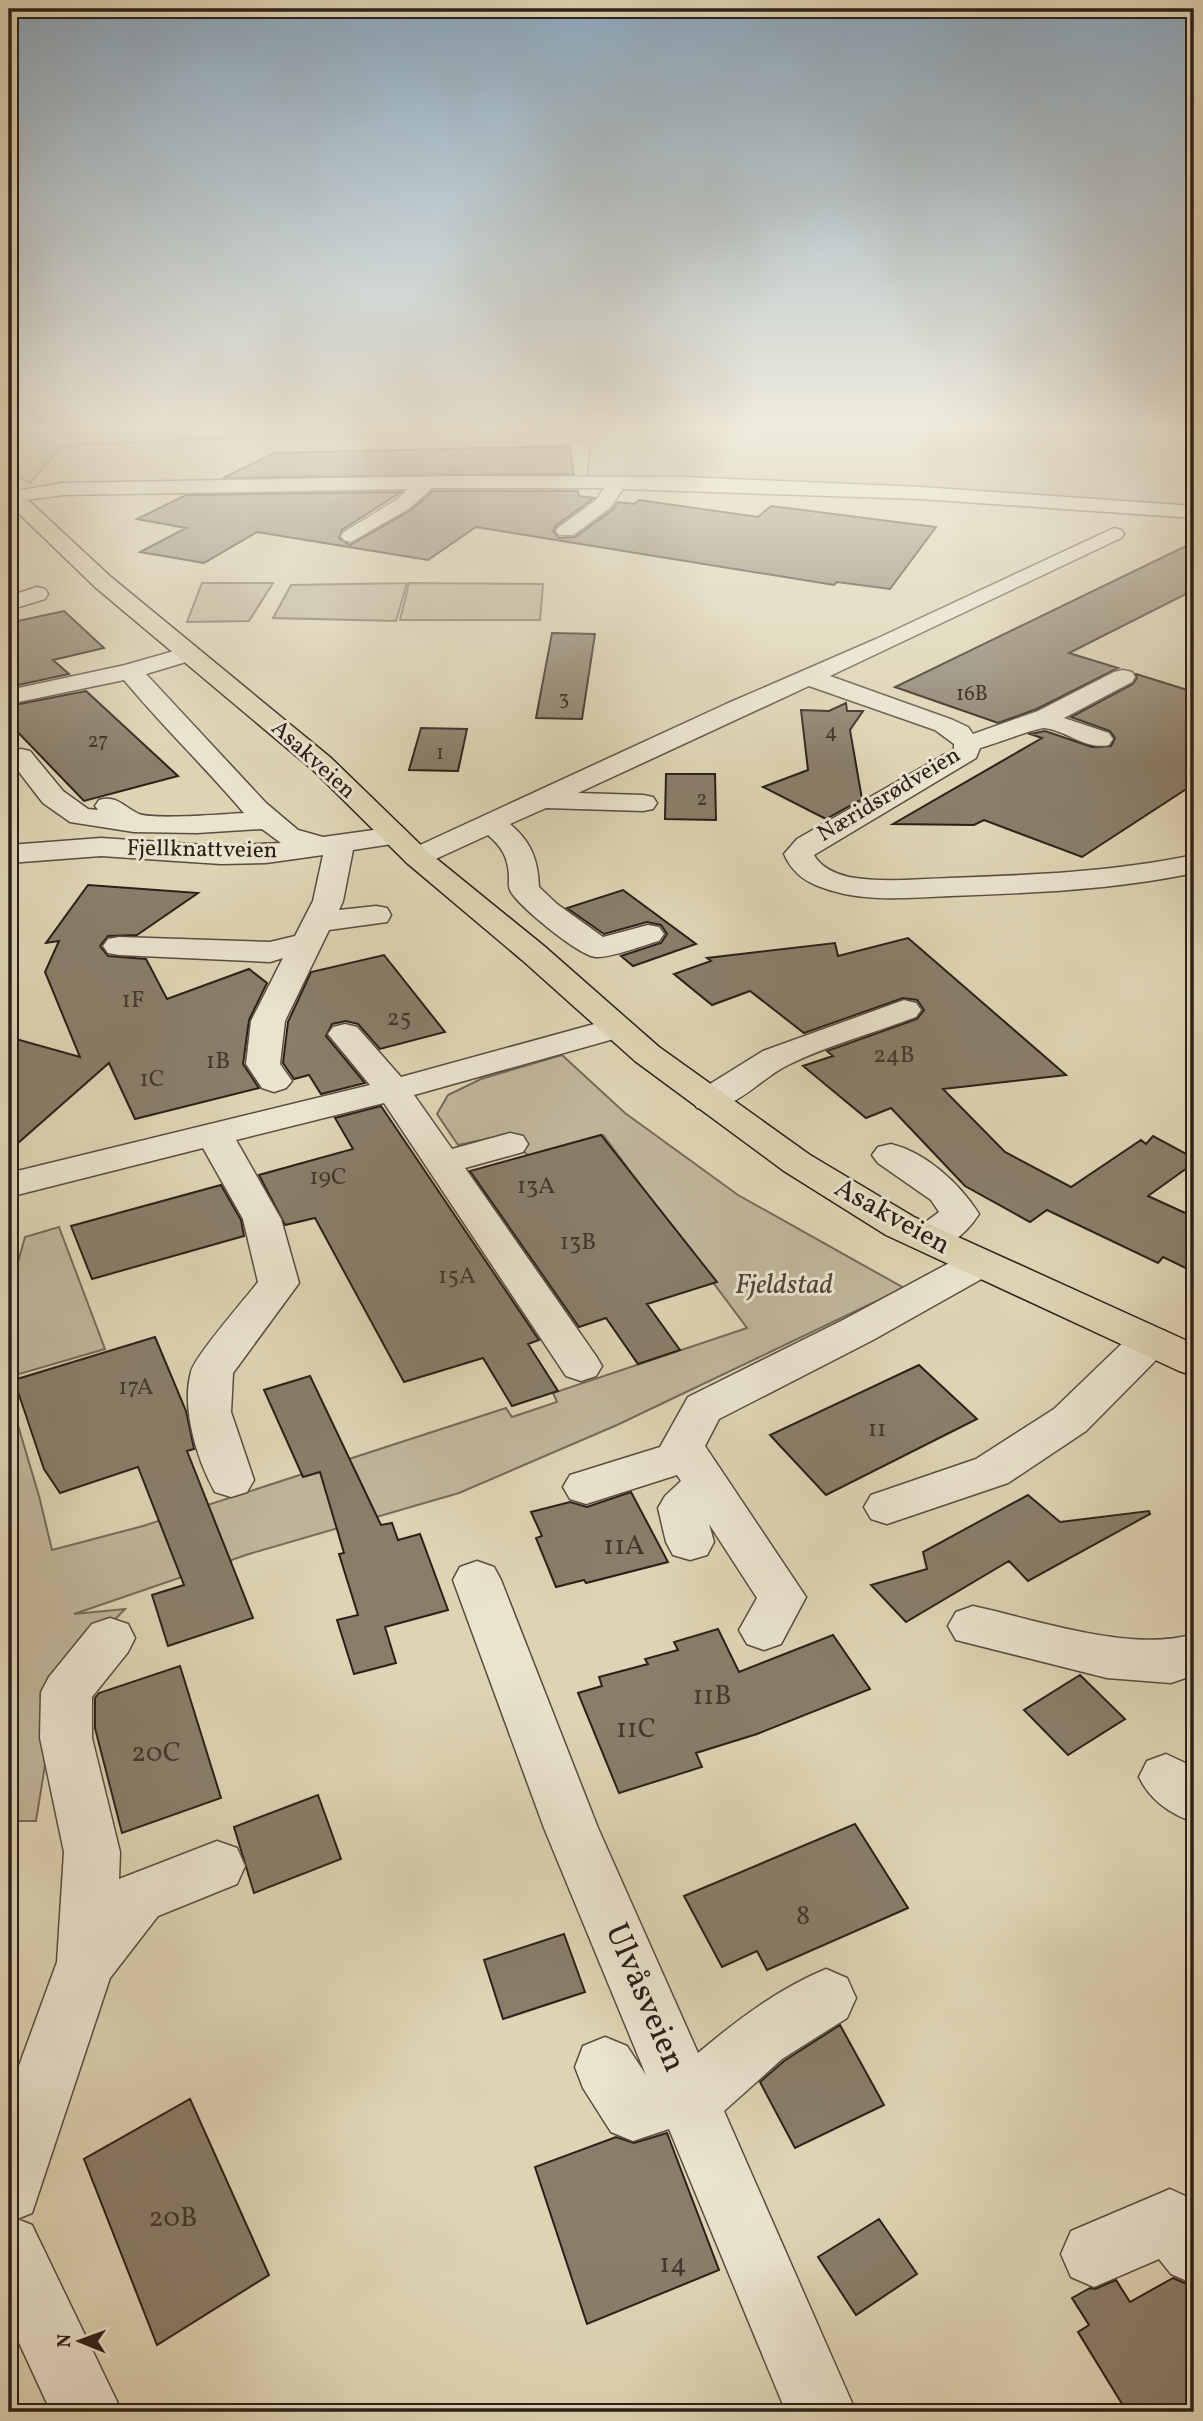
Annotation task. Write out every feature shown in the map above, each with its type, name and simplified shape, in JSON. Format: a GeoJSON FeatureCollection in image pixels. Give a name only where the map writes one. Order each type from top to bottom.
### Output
{"type":"FeatureCollection","features":[{"type":"Feature","properties":{"kind":"main road","name":"Asakveien"},"geometry":{"type":"LineString","coordinates":[[55,537],[103,582],[322,764],[406,847],[647,1055],[797,1163],[900,1226],[1194,1361]]}},
{"type":"Feature","properties":{"kind":"street"},"geometry":{"type":"LineString","coordinates":[[406,847],[491,822],[735,709],[811,678],[1108,537]]}},
{"type":"Feature","properties":{"kind":"street"},"geometry":{"type":"LineString","coordinates":[[9,603],[37,594]]}},
{"type":"Feature","properties":{"kind":"street"},"geometry":{"type":"LineString","coordinates":[[9,697],[130,671],[188,654]]}},
{"type":"Feature","properties":{"kind":"street"},"geometry":{"type":"LineString","coordinates":[[130,671],[158,705],[207,753],[256,809],[288,835],[332,846],[328,901],[312,943],[284,985],[268,1021],[263,1064],[274,1081]]}},
{"type":"Feature","properties":{"kind":"street"},"geometry":{"type":"LineString","coordinates":[[967,743],[1000,737],[1043,719],[1123,677]]}},
{"type":"Feature","properties":{"kind":"street","name":"Næridsrødveien"},"geometry":{"type":"LineString","coordinates":[[811,678],[944,725],[959,733],[967,743],[967,752],[807,845],[799,854],[802,863],[818,875],[848,886],[896,889],[1060,881],[1166,871],[1194,864]]}},
{"type":"Feature","properties":{"kind":"street"},"geometry":{"type":"LineString","coordinates":[[1043,719],[1100,739]]}},
{"type":"Feature","properties":{"kind":"street"},"geometry":{"type":"LineString","coordinates":[[21,757],[54,797],[80,816],[134,823],[197,824],[269,820]]}},
{"type":"Feature","properties":{"kind":"street"},"geometry":{"type":"LineString","coordinates":[[540,800],[643,803]]}},
{"type":"Feature","properties":{"kind":"street"},"geometry":{"type":"LineString","coordinates":[[109,806],[134,823]]}},
{"type":"Feature","properties":{"kind":"street"},"geometry":{"type":"LineString","coordinates":[[491,822],[514,841],[524,860],[524,888],[546,910],[598,948],[648,934]]}},
{"type":"Feature","properties":{"kind":"street","name":"Fjellknattveien"},"geometry":{"type":"LineString","coordinates":[[9,854],[101,847],[221,855],[266,854],[332,846],[406,847]]}},
{"type":"Feature","properties":{"kind":"street"},"geometry":{"type":"LineString","coordinates":[[119,946],[270,952],[312,943],[376,915]]}},
{"type":"Feature","properties":{"kind":"street"},"geometry":{"type":"LineString","coordinates":[[710,1100],[775,1058],[904,1010]]}},
{"type":"Feature","properties":{"kind":"street"},"geometry":{"type":"LineString","coordinates":[[9,1185],[393,1090],[616,1028]]}},
{"type":"Feature","properties":{"kind":"street"},"geometry":{"type":"LineString","coordinates":[[345,1034],[393,1090],[581,1366]]}},
{"type":"Feature","properties":{"kind":"street"},"geometry":{"type":"LineString","coordinates":[[214,1134],[262,1219],[279,1283],[212,1371],[208,1412],[230,1480]]}},
{"type":"Feature","properties":{"kind":"street"},"geometry":{"type":"LineString","coordinates":[[443,1163],[510,1144]]}},
{"type":"Feature","properties":{"kind":"street"},"geometry":{"type":"LineString","coordinates":[[891,1154],[944,1192],[960,1214],[929,1239]]}},
{"type":"Feature","properties":{"kind":"street"},"geometry":{"type":"LineString","coordinates":[[764,1630],[782,1597],[682,1447],[703,1408],[858,1330],[980,1263]]}},
{"type":"Feature","properties":{"kind":"street"},"geometry":{"type":"LineString","coordinates":[[887,1507],[992,1471],[1070,1420],[1150,1341]]}},
{"type":"Feature","properties":{"kind":"street"},"geometry":{"type":"LineString","coordinates":[[586,1487],[696,1469]]}},
{"type":"Feature","properties":{"kind":"street"},"geometry":{"type":"LineString","coordinates":[[690,1542],[681,1508],[696,1469]]}},
{"type":"Feature","properties":{"kind":"street","name":"Ulvåsveien"},"geometry":{"type":"LineString","coordinates":[[477,1580],[572,1828],[821,2412]]}},
{"type":"Feature","properties":{"kind":"street"},"geometry":{"type":"LineString","coordinates":[[973,1626],[1107,1657],[1171,1661],[1194,1654]]}},
{"type":"Feature","properties":{"kind":"street"},"geometry":{"type":"LineString","coordinates":[[9,2190],[46,2073],[86,1962],[92,1852],[66,1738],[67,1692],[110,1638]]}},
{"type":"Feature","properties":{"kind":"street"},"geometry":{"type":"LineString","coordinates":[[86,1962],[138,1898],[217,1866]]}},
{"type":"Feature","properties":{"kind":"street"},"geometry":{"type":"LineString","coordinates":[[605,2067],[633,2110],[686,2097],[761,2038],[826,1998]]}},
{"type":"Feature","properties":{"kind":"street"},"geometry":{"type":"LineString","coordinates":[[1094,2254],[1170,2221],[1194,2251]]}},
{"type":"Feature","properties":{"kind":"street"},"geometry":{"type":"LineString","coordinates":[[9,2248],[87,2412]]}},
{"type":"Feature","properties":{"kind":"green space"},"geometry":{"type":"Polygon","coordinates":[[[202,583],[273,583],[249,621],[187,622],[202,583]]]}},
{"type":"Feature","properties":{"kind":"green space"},"geometry":{"type":"Polygon","coordinates":[[[407,583],[396,621],[273,618],[291,585],[407,583]]]}},
{"type":"Feature","properties":{"kind":"green space"},"geometry":{"type":"Polygon","coordinates":[[[409,583],[543,584],[540,620],[400,620],[409,583]]]}},
{"type":"Feature","properties":{"kind":"green space","name":"Fjeldstad"},"geometry":{"type":"Polygon","coordinates":[[[562,1055],[625,1113],[738,1195],[904,1288],[617,1425],[459,1493],[249,1554],[74,1614],[125,1609],[59,1678],[36,1821],[9,1821],[9,1395],[52,1550],[143,1526],[506,1408],[512,1417],[557,1402],[553,1393],[747,1328],[603,1135],[528,1156],[509,1134],[458,1145],[437,1114],[448,1095],[481,1079],[562,1055]]]}},
{"type":"Feature","properties":{"kind":"green space"},"geometry":{"type":"Polygon","coordinates":[[[59,1227],[105,1349],[9,1377],[9,1294],[25,1237],[59,1227]]]}},
{"type":"Feature","properties":{"kind":"building"},"geometry":{"type":"Polygon","coordinates":[[[169,537],[248,537],[204,563],[140,552],[169,537]]]}},
{"type":"Feature","properties":{"kind":"building"},"geometry":{"type":"Polygon","coordinates":[[[287,537],[339,537],[350,545],[364,537],[461,537],[428,560],[287,537]]]}},
{"type":"Feature","properties":{"kind":"building"},"geometry":{"type":"Polygon","coordinates":[[[538,537],[929,537],[890,589],[837,582],[834,585],[538,537]]]}},
{"type":"Feature","properties":{"kind":"building"},"geometry":{"type":"Polygon","coordinates":[[[1194,542],[1194,590],[1069,653],[1118,668],[1037,709],[998,723],[895,687],[1194,542]]]}},
{"type":"Feature","properties":{"kind":"building"},"geometry":{"type":"Polygon","coordinates":[[[64,611],[104,648],[53,660],[69,674],[9,687],[9,618],[13,622],[64,611]]]}},
{"type":"Feature","properties":{"kind":"building"},"geometry":{"type":"Polygon","coordinates":[[[552,633],[595,634],[582,719],[536,718],[552,633]]]}},
{"type":"Feature","properties":{"kind":"building"},"geometry":{"type":"Polygon","coordinates":[[[1136,674],[1194,692],[1194,784],[1082,857],[984,820],[974,825],[893,824],[1042,738],[1030,734],[1045,731],[1092,747],[1111,746],[1115,738],[1110,731],[1071,717],[1133,684],[1137,678],[1136,674]]]}},
{"type":"Feature","properties":{"kind":"building"},"geometry":{"type":"Polygon","coordinates":[[[86,691],[178,776],[84,801],[9,723],[9,706],[86,691]]]}},
{"type":"Feature","properties":{"kind":"building"},"geometry":{"type":"Polygon","coordinates":[[[846,703],[847,711],[863,711],[850,730],[862,799],[826,819],[763,787],[808,770],[801,710],[829,711],[846,703]]]}},
{"type":"Feature","properties":{"kind":"building"},"geometry":{"type":"Polygon","coordinates":[[[421,728],[467,729],[458,771],[409,770],[421,728]]]}},
{"type":"Feature","properties":{"kind":"building"},"geometry":{"type":"Polygon","coordinates":[[[666,774],[715,774],[716,820],[665,819],[666,774]]]}},
{"type":"Feature","properties":{"kind":"building"},"geometry":{"type":"Polygon","coordinates":[[[88,885],[198,893],[137,935],[108,936],[100,946],[108,956],[146,959],[167,999],[249,969],[267,983],[249,1020],[243,1064],[259,1088],[135,1119],[109,1063],[9,1151],[9,1037],[80,1057],[45,972],[59,941],[46,943],[88,885]]]}},
{"type":"Feature","properties":{"kind":"building"},"geometry":{"type":"Polygon","coordinates":[[[623,890],[696,944],[633,966],[621,956],[661,943],[667,934],[661,925],[647,922],[604,934],[567,908],[623,890]]]}},
{"type":"Feature","properties":{"kind":"building"},"geometry":{"type":"Polygon","coordinates":[[[908,938],[1066,1075],[943,1089],[1005,1152],[1071,1187],[1141,1140],[1146,1144],[1153,1136],[1194,1158],[1194,1163],[1148,1196],[1194,1217],[1194,1272],[1163,1257],[1158,1263],[1047,1210],[1030,1222],[965,1186],[891,1108],[866,1118],[803,1066],[833,1056],[827,1051],[917,1019],[924,1010],[917,1000],[903,998],[804,1033],[750,991],[712,1005],[674,974],[711,961],[707,958],[835,943],[838,956],[908,938]]]}},
{"type":"Feature","properties":{"kind":"building"},"geometry":{"type":"Polygon","coordinates":[[[384,955],[445,1032],[380,1049],[358,1024],[346,1021],[332,1024],[326,1036],[365,1083],[321,1094],[309,1075],[294,1079],[283,1063],[288,1022],[311,972],[384,955]]]}},
{"type":"Feature","properties":{"kind":"building"},"geometry":{"type":"Polygon","coordinates":[[[381,1106],[539,1340],[528,1344],[558,1391],[512,1406],[483,1358],[404,1382],[315,1218],[285,1225],[259,1175],[353,1149],[335,1118],[381,1106]]]}},
{"type":"Feature","properties":{"kind":"building"},"geometry":{"type":"Polygon","coordinates":[[[601,1135],[717,1282],[647,1304],[680,1350],[638,1364],[606,1318],[579,1327],[470,1171],[601,1135]]]}},
{"type":"Feature","properties":{"kind":"building"},"geometry":{"type":"Polygon","coordinates":[[[221,1185],[241,1220],[244,1236],[92,1279],[71,1226],[221,1185]]]}},
{"type":"Feature","properties":{"kind":"building"},"geometry":{"type":"Polygon","coordinates":[[[155,1337],[186,1411],[194,1449],[187,1451],[253,1618],[168,1646],[152,1595],[184,1585],[138,1467],[60,1493],[44,1469],[14,1380],[155,1337]]]}},
{"type":"Feature","properties":{"kind":"building"},"geometry":{"type":"Polygon","coordinates":[[[919,1365],[977,1419],[826,1495],[770,1435],[919,1365]]]}},
{"type":"Feature","properties":{"kind":"building"},"geometry":{"type":"Polygon","coordinates":[[[310,1376],[381,1525],[392,1523],[398,1540],[420,1534],[448,1610],[385,1627],[396,1663],[354,1674],[337,1620],[358,1615],[339,1554],[344,1553],[320,1472],[303,1477],[264,1390],[310,1376]]]}},
{"type":"Feature","properties":{"kind":"building"},"geometry":{"type":"Polygon","coordinates":[[[631,1492],[668,1562],[586,1583],[584,1580],[556,1587],[536,1538],[542,1536],[531,1512],[570,1502],[587,1507],[631,1492]]]}},
{"type":"Feature","properties":{"kind":"building"},"geometry":{"type":"Polygon","coordinates":[[[1028,1495],[1060,1522],[1149,1511],[1150,1514],[1028,1581],[1009,1561],[906,1622],[871,1585],[927,1569],[923,1552],[1028,1495]]]}},
{"type":"Feature","properties":{"kind":"building"},"geometry":{"type":"Polygon","coordinates":[[[718,1629],[739,1672],[833,1635],[870,1689],[757,1734],[696,1753],[702,1767],[619,1793],[578,1693],[602,1686],[599,1677],[648,1664],[645,1659],[678,1650],[674,1642],[718,1629]]]}},
{"type":"Feature","properties":{"kind":"building"},"geometry":{"type":"Polygon","coordinates":[[[180,1666],[221,1798],[122,1833],[95,1728],[95,1698],[99,1693],[180,1666]]]}},
{"type":"Feature","properties":{"kind":"building"},"geometry":{"type":"Polygon","coordinates":[[[1080,1675],[1125,1719],[1068,1755],[1024,1710],[1080,1675]]]}},
{"type":"Feature","properties":{"kind":"building"},"geometry":{"type":"Polygon","coordinates":[[[318,1795],[341,1859],[254,1893],[234,1827],[318,1795]]]}},
{"type":"Feature","properties":{"kind":"building"},"geometry":{"type":"Polygon","coordinates":[[[855,1824],[908,1908],[767,1970],[757,1951],[722,1967],[684,1896],[855,1824]]]}},
{"type":"Feature","properties":{"kind":"building"},"geometry":{"type":"Polygon","coordinates":[[[564,1934],[585,1992],[503,2019],[484,1960],[564,1934]]]}},
{"type":"Feature","properties":{"kind":"building"},"geometry":{"type":"Polygon","coordinates":[[[840,2025],[884,2105],[795,2148],[760,2082],[784,2061],[840,2025]]]}},
{"type":"Feature","properties":{"kind":"building"},"geometry":{"type":"Polygon","coordinates":[[[190,2099],[269,2275],[157,2345],[84,2159],[190,2099]]]}},
{"type":"Feature","properties":{"kind":"building"},"geometry":{"type":"Polygon","coordinates":[[[667,2133],[719,2270],[587,2324],[535,2167],[616,2137],[634,2143],[667,2133]]]}},
{"type":"Feature","properties":{"kind":"building"},"geometry":{"type":"Polygon","coordinates":[[[879,2219],[917,2274],[856,2315],[818,2257],[879,2219]]]}},
{"type":"Feature","properties":{"kind":"building"},"geometry":{"type":"Polygon","coordinates":[[[1173,2278],[1194,2287],[1194,2412],[1127,2412],[1078,2332],[1089,2325],[1072,2298],[1090,2288],[1095,2289],[1116,2280],[1130,2302],[1173,2278]]]}}]}
